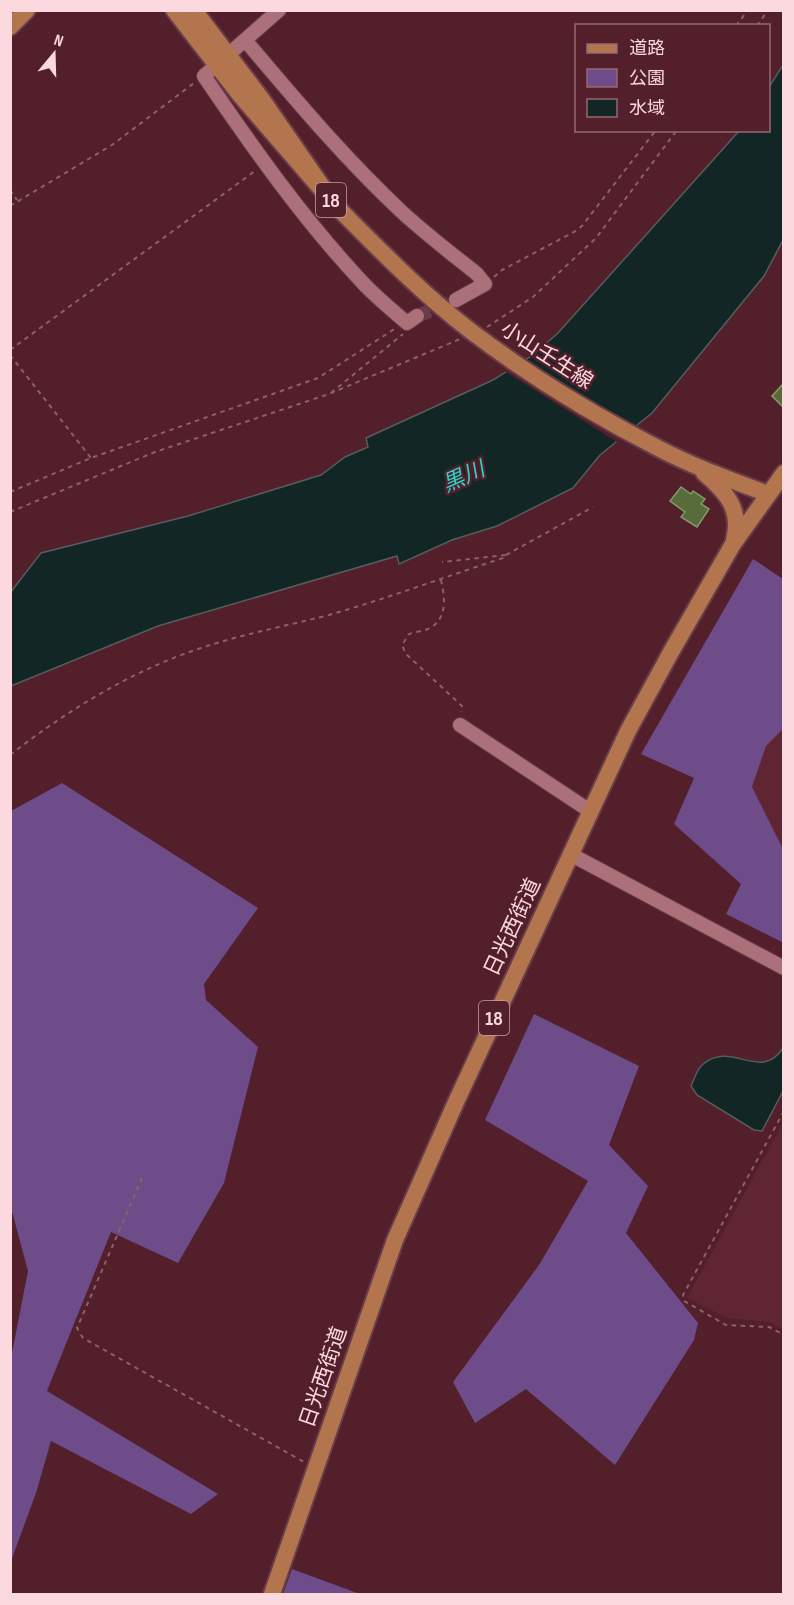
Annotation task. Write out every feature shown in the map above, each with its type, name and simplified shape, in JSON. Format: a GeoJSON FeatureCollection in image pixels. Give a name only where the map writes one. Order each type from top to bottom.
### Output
{"type":"FeatureCollection","features":[{"type":"Feature","properties":{"kind":"main road"},"geometry":{"type":"LineString","coordinates":[[10,27],[27,10]]}},
{"type":"Feature","properties":{"kind":"main road","name":"小山壬生線"},"geometry":{"type":"LineString","coordinates":[[174,10],[216,65],[261,98],[335,205],[399,270],[475,335],[569,398],[659,448],[693,465],[768,494]]}},
{"type":"Feature","properties":{"kind":"main road","name":"小山壬生線"},"geometry":{"type":"LineString","coordinates":[[194,10],[216,65]]}},
{"type":"Feature","properties":{"kind":"main road"},"geometry":{"type":"LineString","coordinates":[[693,465],[728,496],[736,521],[733,544]]}},
{"type":"Feature","properties":{"kind":"main road","name":"日光西街道"},"geometry":{"type":"LineString","coordinates":[[272,1594],[395,1240],[570,854],[628,731],[655,681],[733,544],[783,473]]}},
{"type":"Feature","properties":{"kind":"street"},"geometry":{"type":"LineString","coordinates":[[279,10],[216,65],[265,164],[306,219],[364,284],[412,320]]}},
{"type":"Feature","properties":{"kind":"street"},"geometry":{"type":"LineString","coordinates":[[245,39],[315,123],[361,172],[404,214],[477,274],[485,284],[456,300]]}},
{"type":"Feature","properties":{"kind":"street"},"geometry":{"type":"LineString","coordinates":[[460,725],[590,811]]}},
{"type":"Feature","properties":{"kind":"street"},"geometry":{"type":"LineString","coordinates":[[570,854],[783,968]]}},
{"type":"Feature","properties":{"kind":"path"},"geometry":{"type":"LineString","coordinates":[[738,24],[748,10]]}},
{"type":"Feature","properties":{"kind":"path"},"geometry":{"type":"LineString","coordinates":[[758,24],[768,10]]}},
{"type":"Feature","properties":{"kind":"path"},"geometry":{"type":"LineString","coordinates":[[10,206],[112,145],[216,65]]}},
{"type":"Feature","properties":{"kind":"path"},"geometry":{"type":"LineString","coordinates":[[485,284],[502,270],[582,226],[654,132]]}},
{"type":"Feature","properties":{"kind":"path"},"geometry":{"type":"LineString","coordinates":[[10,512],[155,452],[329,394],[475,335],[533,297],[596,238],[676,132]]}},
{"type":"Feature","properties":{"kind":"path"},"geometry":{"type":"LineString","coordinates":[[10,350],[265,164]]}},
{"type":"Feature","properties":{"kind":"path"},"geometry":{"type":"LineString","coordinates":[[10,190],[18,201]]}},
{"type":"Feature","properties":{"kind":"path"},"geometry":{"type":"LineString","coordinates":[[329,394],[405,332],[412,320]]}},
{"type":"Feature","properties":{"kind":"path"},"geometry":{"type":"LineString","coordinates":[[10,492],[91,458],[318,378],[412,320]]}},
{"type":"Feature","properties":{"kind":"path"},"geometry":{"type":"LineString","coordinates":[[10,356],[91,458]]}},
{"type":"Feature","properties":{"kind":"path"},"geometry":{"type":"LineString","coordinates":[[10,755],[89,699],[148,669],[198,649],[243,635],[328,615],[503,558],[593,507]]}},
{"type":"Feature","properties":{"kind":"path"},"geometry":{"type":"LineString","coordinates":[[442,562],[506,555]]}},
{"type":"Feature","properties":{"kind":"path"},"geometry":{"type":"LineString","coordinates":[[441,580],[444,594],[442,615],[429,628],[409,634],[402,645],[406,654],[462,706],[460,725]]}},
{"type":"Feature","properties":{"kind":"path"},"geometry":{"type":"LineString","coordinates":[[783,1111],[683,1294],[684,1301],[726,1325],[769,1327],[783,1335]]}},
{"type":"Feature","properties":{"kind":"path"},"geometry":{"type":"LineString","coordinates":[[142,1178],[77,1328],[82,1338],[315,1468]]}},
{"type":"Feature","properties":{"kind":"shaded area"},"geometry":{"type":"Polygon","coordinates":[[[783,729],[783,849],[752,787],[766,746],[783,729]]]}},
{"type":"Feature","properties":{"kind":"shaded area"},"geometry":{"type":"Polygon","coordinates":[[[783,1123],[784,1329],[770,1322],[727,1318],[687,1298],[783,1123]]]}},
{"type":"Feature","properties":{"kind":"green space"},"geometry":{"type":"Polygon","coordinates":[[[753,559],[783,579],[783,729],[766,746],[752,787],[783,849],[782,942],[726,914],[741,884],[674,824],[694,778],[641,754],[753,559]]]}},
{"type":"Feature","properties":{"kind":"green space"},"geometry":{"type":"Polygon","coordinates":[[[62,783],[258,908],[204,984],[206,1000],[258,1047],[224,1183],[178,1263],[111,1232],[47,1391],[218,1494],[191,1514],[51,1441],[36,1493],[11,1561],[11,1358],[28,1271],[10,1204],[11,811],[62,783]]]}},
{"type":"Feature","properties":{"kind":"green space"},"geometry":{"type":"Polygon","coordinates":[[[534,1014],[639,1066],[609,1145],[648,1186],[626,1233],[698,1323],[694,1340],[615,1465],[526,1389],[475,1423],[453,1382],[539,1265],[588,1181],[485,1120],[534,1014]]]}},
{"type":"Feature","properties":{"kind":"green space"},"geometry":{"type":"Polygon","coordinates":[[[292,1569],[360,1594],[283,1594],[292,1569]]]}},
{"type":"Feature","properties":{"kind":"water","name":"黒川"},"geometry":{"type":"Polygon","coordinates":[[[783,65],[783,240],[764,276],[652,413],[600,455],[573,488],[497,526],[452,540],[399,564],[397,556],[158,626],[11,686],[10,593],[41,553],[188,516],[321,475],[345,457],[368,447],[366,438],[493,380],[533,355],[558,333],[738,132],[770,132],[770,85],[783,65]]]}},
{"type":"Feature","properties":{"kind":"water"},"geometry":{"type":"Polygon","coordinates":[[[783,1048],[783,1091],[762,1131],[754,1130],[697,1095],[691,1086],[700,1067],[713,1058],[724,1056],[765,1062],[774,1058],[783,1048]]]}},
{"type":"Feature","properties":{"kind":"pier"},"geometry":{"type":"Polygon","coordinates":[[[522,358],[574,392],[639,427],[620,444],[503,370],[522,358]]]}},
{"type":"Feature","properties":{"kind":"building"},"geometry":{"type":"Polygon","coordinates":[[[783,384],[783,407],[772,396],[783,384]]]}},
{"type":"Feature","properties":{"kind":"building"},"geometry":{"type":"Polygon","coordinates":[[[681,487],[705,499],[701,504],[709,509],[697,527],[681,517],[685,512],[670,501],[681,487]]]}},
{"type":"Feature","properties":{"kind":"tunnel"},"geometry":{"type":"LineString","coordinates":[[417,316],[449,303]]}}]}
